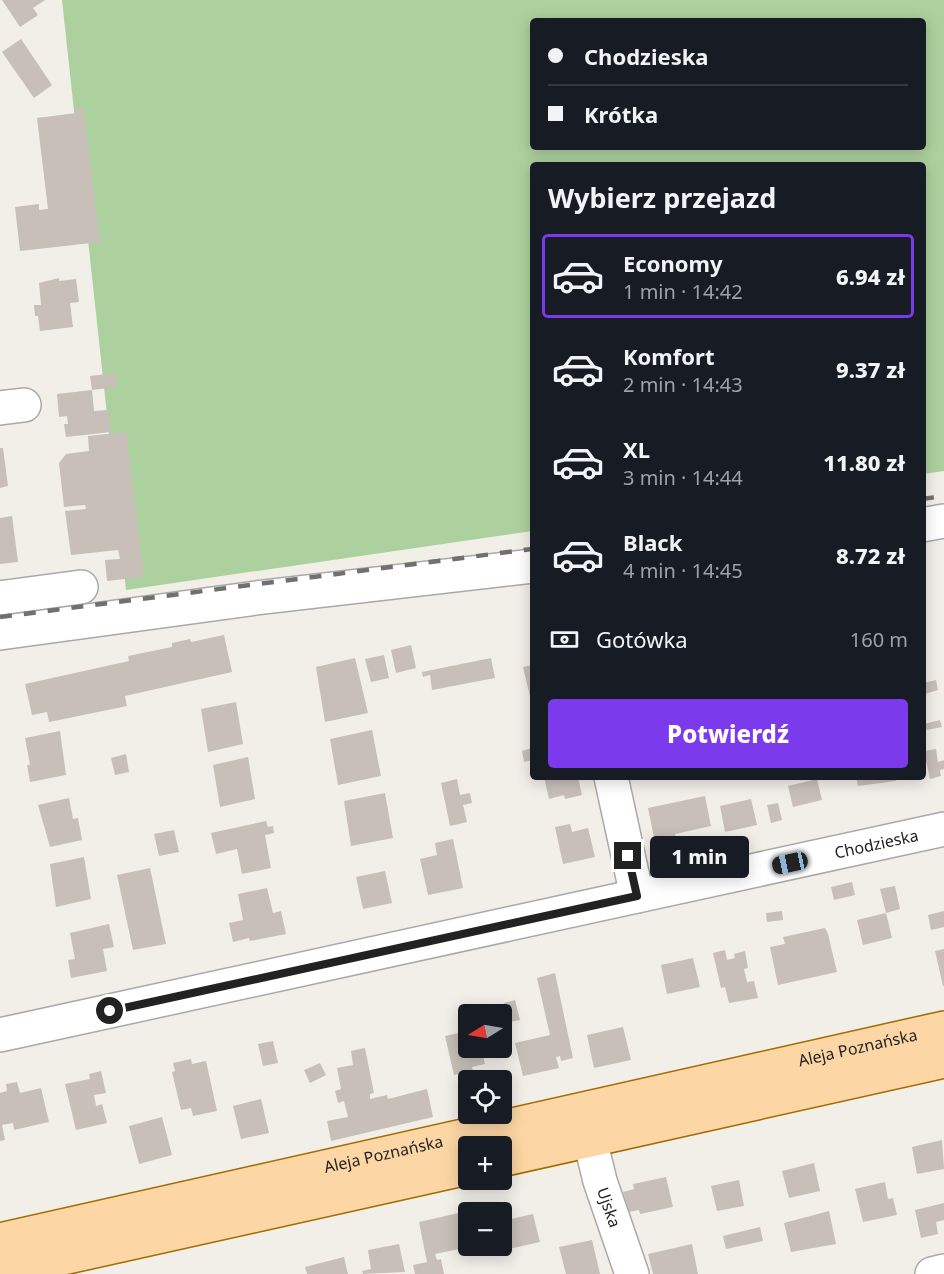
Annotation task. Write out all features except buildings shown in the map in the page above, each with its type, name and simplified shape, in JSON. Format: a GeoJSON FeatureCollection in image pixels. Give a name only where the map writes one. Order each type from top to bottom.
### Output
{"type":"FeatureCollection","features":[{"type":"Feature","properties":{"kind":"main road","name":"Aleja Poznańska"},"geometry":{"type":"LineString","coordinates":[[0,1240],[944,1028]]}},
{"type":"Feature","properties":{"kind":"main road","name":"Aleja Poznańska"},"geometry":{"type":"LineString","coordinates":[[512,1158],[944,1061]]}},
{"type":"Feature","properties":{"kind":"main road","name":"Aleja Poznańska"},"geometry":{"type":"LineString","coordinates":[[0,1272],[458,1170]]}},
{"type":"Feature","properties":{"kind":"street"},"geometry":{"type":"LineString","coordinates":[[926,524],[944,521]]}},
{"type":"Feature","properties":{"kind":"street"},"geometry":{"type":"LineString","coordinates":[[0,633],[256,598],[530,566]]}},
{"type":"Feature","properties":{"kind":"street"},"geometry":{"type":"LineString","coordinates":[[0,598],[81,587]]}},
{"type":"Feature","properties":{"kind":"street"},"geometry":{"type":"LineString","coordinates":[[612,780],[637,896]]}},
{"type":"Feature","properties":{"kind":"street","name":"Chodzieska"},"geometry":{"type":"LineString","coordinates":[[0,1035],[944,829]]}},
{"type":"Feature","properties":{"kind":"street","name":"Ujska"},"geometry":{"type":"LineString","coordinates":[[590,1140],[600,1181],[632,1274]]}},
{"type":"Feature","properties":{"kind":"street"},"geometry":{"type":"LineString","coordinates":[[932,1274],[944,1271]]}},
{"type":"Feature","properties":{"kind":"green space"},"geometry":{"type":"Polygon","coordinates":[[[62,0],[944,0],[944,471],[926,474],[926,162],[530,162],[530,531],[126,590],[62,0]]]}},
{"type":"Feature","properties":{"kind":"railway"},"geometry":{"type":"LineString","coordinates":[[926,498],[944,496]]}},
{"type":"Feature","properties":{"kind":"railway"},"geometry":{"type":"LineString","coordinates":[[0,617],[530,549]]}},
{"type":"Feature","properties":{"kind":"route"},"geometry":{"type":"LineString","coordinates":[[110,1011],[637,896],[628,856]]}}]}
